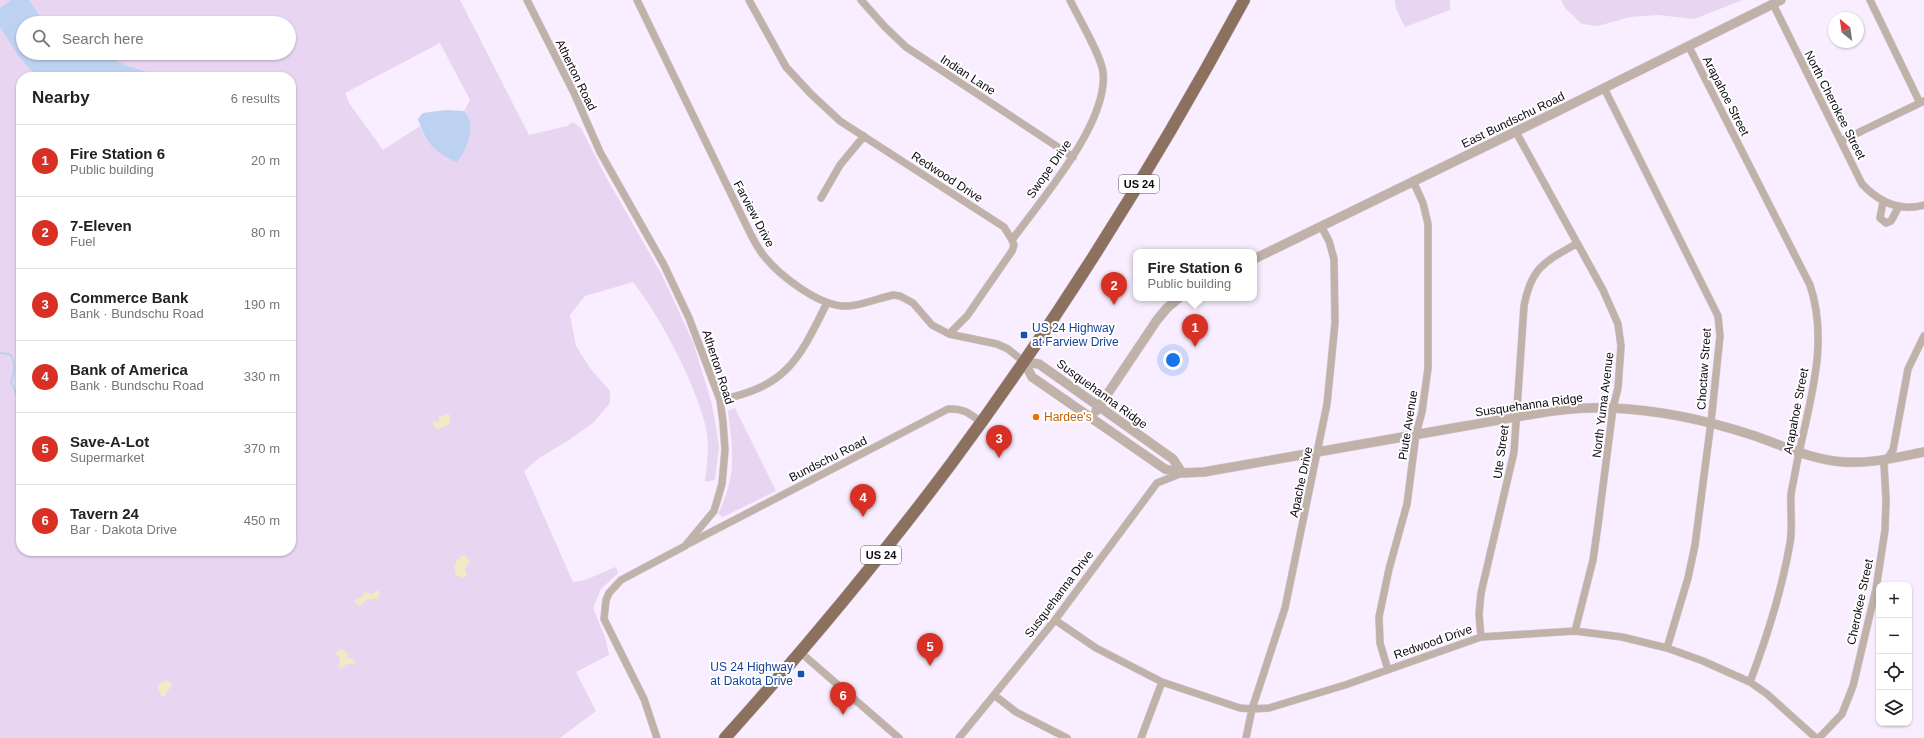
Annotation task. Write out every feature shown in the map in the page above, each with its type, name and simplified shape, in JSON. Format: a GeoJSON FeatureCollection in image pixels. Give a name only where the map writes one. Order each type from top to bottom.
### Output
{"type":"FeatureCollection","features":[{"type":"Feature","properties":{"kind":"highway","name":"US 24"},"geometry":{"type":"LineString","coordinates":[[726,738],[889,545],[952,463],[1024,362],[1142,179],[1181,114],[1244,0]]}},
{"type":"Feature","properties":{"kind":"street","name":"Atherton Road"},"geometry":{"type":"LineString","coordinates":[[527,0],[574,94],[600,152],[664,265],[689,318],[720,400],[725,450],[719,500],[714,510],[685,546],[621,580],[609,593],[604,610],[604,619],[644,699],[657,738]]}},
{"type":"Feature","properties":{"kind":"street","name":"Farview Drive"},"geometry":{"type":"LineString","coordinates":[[637,0],[751,236],[763,256],[783,276],[827,303],[849,306],[893,294],[900,296],[912,303],[932,325],[949,334],[997,344],[1024,362]]}},
{"type":"Feature","properties":{"kind":"street","name":"Redwood Drive"},"geometry":{"type":"LineString","coordinates":[[749,0],[786,67],[811,94],[840,121],[1004,226],[1012,240]]}},
{"type":"Feature","properties":{"kind":"street","name":"Indian Lane"},"geometry":{"type":"LineString","coordinates":[[861,0],[885,27],[906,47],[1073,156]]}},
{"type":"Feature","properties":{"kind":"street","name":"Swope Drive"},"geometry":{"type":"LineString","coordinates":[[949,334],[967,316],[1012,251],[1014,245],[1012,240],[1086,137],[1096,113],[1103,86],[1103,71],[1070,0]]}},
{"type":"Feature","properties":{"kind":"street","name":"East Bundschu Road"},"geometry":{"type":"LineString","coordinates":[[1257,258],[1689,47],[1781,0]]}},
{"type":"Feature","properties":{"kind":"street"},"geometry":{"type":"LineString","coordinates":[[1841,142],[1922,102],[1870,0]]}},
{"type":"Feature","properties":{"kind":"street","name":"North Cherokee Street"},"geometry":{"type":"LineString","coordinates":[[1773,4],[1862,184],[1883,202],[1895,206],[1911,208],[1924,205]]}},
{"type":"Feature","properties":{"kind":"street","name":"Arapahoe Street"},"geometry":{"type":"LineString","coordinates":[[1689,47],[1810,285],[1814,297],[1818,330],[1816,371],[1811,406],[1798,453],[1791,494],[1792,528],[1790,543],[1774,612],[1750,682]]}},
{"type":"Feature","properties":{"kind":"street","name":"Choctaw Street"},"geometry":{"type":"LineString","coordinates":[[1604,88],[1718,316],[1720,336],[1711,422],[1695,545],[1688,578],[1667,648]]}},
{"type":"Feature","properties":{"kind":"street","name":"North Yuma Avenue"},"geometry":{"type":"LineString","coordinates":[[1516,132],[1576,244],[1603,290],[1618,324],[1621,346],[1621,367],[1613,408],[1593,560],[1575,631]]}},
{"type":"Feature","properties":{"kind":"street"},"geometry":{"type":"LineString","coordinates":[[821,198],[840,165],[864,136]]}},
{"type":"Feature","properties":{"kind":"street","name":"Piute Avenue"},"geometry":{"type":"LineString","coordinates":[[1388,670],[1380,643],[1379,617],[1389,569],[1407,504],[1416,434],[1422,412],[1428,368],[1428,224],[1423,203],[1413,181]]}},
{"type":"Feature","properties":{"kind":"street"},"geometry":{"type":"LineString","coordinates":[[1883,202],[1880,218],[1886,223],[1891,221],[1895,206]]}},
{"type":"Feature","properties":{"kind":"street","name":"Apache Drive"},"geometry":{"type":"LineString","coordinates":[[1246,738],[1252,710],[1285,608],[1327,404],[1335,322],[1334,259],[1329,241],[1321,226]]}},
{"type":"Feature","properties":{"kind":"street","name":"Ute Street"},"geometry":{"type":"LineString","coordinates":[[1481,637],[1479,614],[1481,593],[1514,452],[1524,306],[1527,287],[1538,268],[1556,255],[1576,244]]}},
{"type":"Feature","properties":{"kind":"street"},"geometry":{"type":"LineString","coordinates":[[1092,418],[1157,320],[1175,301]]}},
{"type":"Feature","properties":{"kind":"street"},"geometry":{"type":"LineString","coordinates":[[720,400],[742,396],[760,389],[782,375],[799,353],[827,303]]}},
{"type":"Feature","properties":{"kind":"street","name":"Cherokee Street"},"geometry":{"type":"LineString","coordinates":[[1818,738],[1842,714],[1853,686],[1876,589],[1881,558],[1886,514],[1883,470],[1886,459],[1892,450],[1908,369],[1924,336]]}},
{"type":"Feature","properties":{"kind":"street","name":"Susquehanna Ridge"},"geometry":{"type":"LineString","coordinates":[[1024,362],[1039,364],[1098,407],[1173,458],[1182,472]]}},
{"type":"Feature","properties":{"kind":"street","name":"Susquehanna Ridge"},"geometry":{"type":"LineString","coordinates":[[1024,362],[1032,377],[1165,469],[1182,472],[1204,472],[1416,434],[1584,408],[1613,408],[1666,413],[1711,422],[1798,453],[1822,459],[1844,462],[1866,462],[1924,452]]}},
{"type":"Feature","properties":{"kind":"street"},"geometry":{"type":"LineString","coordinates":[[1064,398],[1072,388]]}},
{"type":"Feature","properties":{"kind":"street","name":"Bundschu Road"},"geometry":{"type":"LineString","coordinates":[[685,546],[948,410],[957,408],[966,410],[981,422]]}},
{"type":"Feature","properties":{"kind":"street","name":"Susquehanna Drive"},"geometry":{"type":"LineString","coordinates":[[959,738],[1055,620],[1157,482],[1182,472]]}},
{"type":"Feature","properties":{"kind":"street","name":"Redwood Drive"},"geometry":{"type":"LineString","coordinates":[[1055,620],[1096,648],[1162,682],[1240,708],[1252,710],[1268,708],[1345,685],[1481,637],[1575,631],[1622,637],[1667,648],[1703,661],[1750,682],[1767,694],[1818,738]]}},
{"type":"Feature","properties":{"kind":"street"},"geometry":{"type":"LineString","coordinates":[[800,652],[899,738]]}},
{"type":"Feature","properties":{"kind":"street"},"geometry":{"type":"LineString","coordinates":[[1142,738],[1162,682]]}},
{"type":"Feature","properties":{"kind":"street"},"geometry":{"type":"LineString","coordinates":[[994,695],[1016,712],[1068,738]]}},
{"type":"Feature","properties":{"kind":"shaded area"},"geometry":{"type":"Polygon","coordinates":[[[0,0],[460,0],[529,135],[567,126],[573,122],[581,128],[606,177],[662,275],[693,342],[712,404],[719,447],[715,480],[705,482],[708,453],[707,431],[700,407],[685,370],[665,331],[655,313],[633,282],[585,296],[570,315],[576,346],[590,368],[610,391],[610,403],[593,423],[569,440],[539,458],[524,471],[573,582],[589,578],[616,567],[618,573],[601,589],[593,608],[605,637],[609,655],[576,672],[596,711],[560,738],[0,738],[0,0]],[[440,43],[345,93],[349,103],[383,150],[420,126],[426,138],[434,148],[456,162],[470,119],[464,111],[470,100],[440,43]]]}},
{"type":"Feature","properties":{"kind":"shaded area"},"geometry":{"type":"Polygon","coordinates":[[[1395,0],[1450,0],[1450,10],[1405,27],[1396,9],[1395,0]]]}},
{"type":"Feature","properties":{"kind":"shaded area"},"geometry":{"type":"Polygon","coordinates":[[[1561,0],[1743,0],[1694,19],[1658,15],[1630,17],[1598,26],[1582,24],[1565,8],[1561,0]]]}},
{"type":"Feature","properties":{"kind":"shaded area"},"geometry":{"type":"Polygon","coordinates":[[[735,408],[776,491],[723,517],[718,514],[728,487],[732,464],[728,411],[735,408]]]}},
{"type":"Feature","properties":{"kind":"sand"},"geometry":{"type":"Polygon","coordinates":[[[446,413],[450,415],[450,424],[438,429],[434,427],[432,422],[439,421],[439,416],[444,417],[446,413]]]}},
{"type":"Feature","properties":{"kind":"sand"},"geometry":{"type":"Polygon","coordinates":[[[461,556],[465,556],[470,561],[465,568],[467,576],[463,578],[456,575],[455,569],[456,562],[461,556]]]}},
{"type":"Feature","properties":{"kind":"sand"},"geometry":{"type":"Polygon","coordinates":[[[377,590],[380,593],[378,599],[367,599],[360,606],[355,603],[355,600],[362,597],[365,592],[372,594],[377,590]]]}},
{"type":"Feature","properties":{"kind":"sand"},"geometry":{"type":"Polygon","coordinates":[[[342,649],[348,653],[347,659],[354,659],[356,664],[347,664],[340,669],[340,659],[335,652],[342,649]]]}},
{"type":"Feature","properties":{"kind":"sand"},"geometry":{"type":"Polygon","coordinates":[[[167,680],[172,684],[172,687],[167,691],[166,695],[162,697],[157,687],[160,683],[167,680]]]}},
{"type":"Feature","properties":{"kind":"water"},"geometry":{"type":"Polygon","coordinates":[[[12,0],[29,0],[39,16],[16,16],[16,52],[0,27],[0,8],[12,0]]]}},
{"type":"Feature","properties":{"kind":"water"},"geometry":{"type":"Polygon","coordinates":[[[22,60],[116,60],[126,66],[147,72],[35,72],[22,60]]]}},
{"type":"Feature","properties":{"kind":"water"},"geometry":{"type":"Polygon","coordinates":[[[446,110],[464,111],[469,118],[470,123],[468,142],[463,154],[456,162],[441,154],[431,145],[424,134],[418,119],[423,113],[446,110]]]}},
{"type":"Feature","properties":{"kind":"waterway"},"geometry":{"type":"LineString","coordinates":[[0,353],[10,354],[12,357],[14,368],[11,382],[16,393]]}},
{"type":"Feature","properties":{"kind":"place","name":"7-Eleven"},"geometry":{"type":"Point","coordinates":[1114,305]}},
{"type":"Feature","properties":{"kind":"place","name":"US 24 Highway at Farview Drive"},"geometry":{"type":"Point","coordinates":[1024,335]}},
{"type":"Feature","properties":{"kind":"place","name":"Fire Station 6"},"geometry":{"type":"Point","coordinates":[1195,347]}},
{"type":"Feature","properties":{"kind":"place","name":"Hardee's"},"geometry":{"type":"Point","coordinates":[1036,417]}},
{"type":"Feature","properties":{"kind":"place","name":"Commerce Bank"},"geometry":{"type":"Point","coordinates":[999,458]}},
{"type":"Feature","properties":{"kind":"place","name":"Bank of America"},"geometry":{"type":"Point","coordinates":[863,517]}},
{"type":"Feature","properties":{"kind":"place","name":"Save-A-Lot"},"geometry":{"type":"Point","coordinates":[930,666]}},
{"type":"Feature","properties":{"kind":"place","name":"US 24 Highway at Dakota Drive"},"geometry":{"type":"Point","coordinates":[801,674]}},
{"type":"Feature","properties":{"kind":"place","name":"Tavern 24"},"geometry":{"type":"Point","coordinates":[843,715]}}]}
